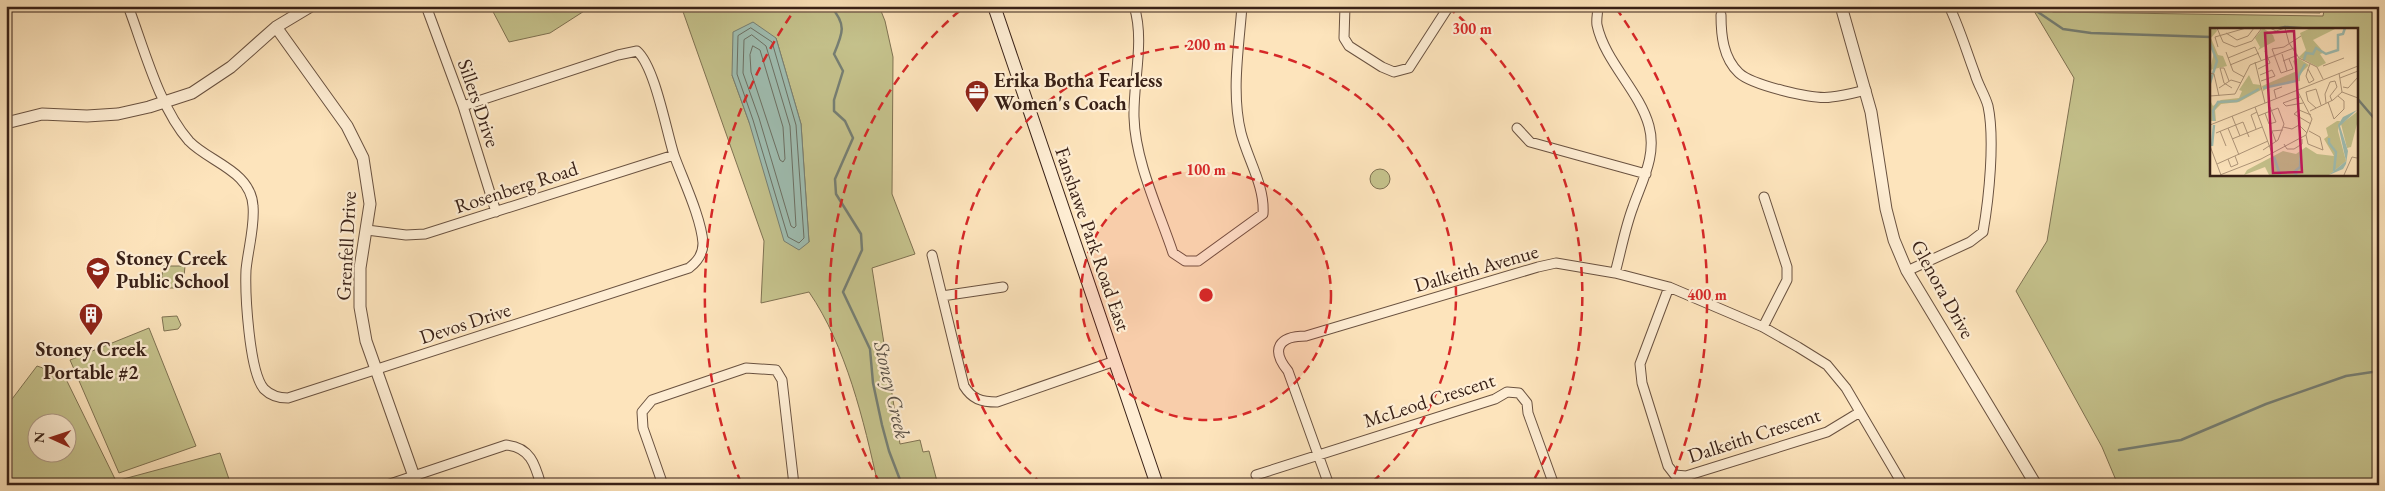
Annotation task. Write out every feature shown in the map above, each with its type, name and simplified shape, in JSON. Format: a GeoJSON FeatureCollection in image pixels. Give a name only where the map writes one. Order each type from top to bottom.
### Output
{"type":"FeatureCollection","features":[{"type":"Feature","properties":{"kind":"main road","name":"Fanshawe Park Road East"},"geometry":{"type":"LineString","coordinates":[[994,6],[1157,485]]}},
{"type":"Feature","properties":{"kind":"street","name":"Devos Drive"},"geometry":{"type":"LineString","coordinates":[[128,6],[164,102],[179,129],[204,154],[237,174],[250,194],[253,205],[246,271],[246,305],[256,372],[263,388],[277,398],[288,398],[376,370],[689,268],[698,261],[703,250],[703,241],[674,155],[652,79],[646,62],[637,51],[618,55],[463,106]]}},
{"type":"Feature","properties":{"kind":"street"},"geometry":{"type":"LineString","coordinates":[[6,123],[42,114],[87,116],[118,114],[192,93],[212,82],[276,27],[311,6]]}},
{"type":"Feature","properties":{"kind":"street","name":"Sillers Drive"},"geometry":{"type":"LineString","coordinates":[[426,6],[463,106],[496,212]]}},
{"type":"Feature","properties":{"kind":"street"},"geometry":{"type":"LineString","coordinates":[[1134,6],[1138,25],[1134,116],[1136,139],[1173,254],[1185,261],[1198,261],[1262,214],[1263,202],[1261,192],[1241,133],[1236,95],[1242,6]]}},
{"type":"Feature","properties":{"kind":"street"},"geometry":{"type":"LineString","coordinates":[[1345,6],[1344,38],[1349,46],[1382,67],[1394,72],[1409,68],[1449,6]]}},
{"type":"Feature","properties":{"kind":"street"},"geometry":{"type":"LineString","coordinates":[[1598,6],[1596,23],[1602,40],[1644,112],[1650,128],[1651,151],[1646,174],[1632,208],[1615,273]]}},
{"type":"Feature","properties":{"kind":"street","name":"Glenora Drive"},"geometry":{"type":"LineString","coordinates":[[1841,6],[1871,112],[1886,209],[1894,240],[1908,271],[2036,485]]}},
{"type":"Feature","properties":{"kind":"street"},"geometry":{"type":"LineString","coordinates":[[1908,271],[1970,242],[1983,232],[1986,214],[1990,134],[1988,105],[1975,75],[1962,31],[1949,6]]}},
{"type":"Feature","properties":{"kind":"street"},"geometry":{"type":"LineString","coordinates":[[1721,15],[1721,40],[1725,51],[1738,72],[1756,84],[1829,98],[1866,90]]}},
{"type":"Feature","properties":{"kind":"street","name":"Grenfell Drive"},"geometry":{"type":"LineString","coordinates":[[276,27],[347,126],[363,158],[370,204],[360,268],[360,300],[366,341],[416,480]]}},
{"type":"Feature","properties":{"kind":"street"},"geometry":{"type":"LineString","coordinates":[[1517,128],[1530,142],[1646,174]]}},
{"type":"Feature","properties":{"kind":"street","name":"Rosenberg Road"},"geometry":{"type":"LineString","coordinates":[[367,230],[406,235],[425,234],[674,155]]}},
{"type":"Feature","properties":{"kind":"street"},"geometry":{"type":"LineString","coordinates":[[1763,327],[1787,280],[1787,267],[1764,197]]}},
{"type":"Feature","properties":{"kind":"street"},"geometry":{"type":"LineString","coordinates":[[932,255],[964,386],[970,396],[984,402],[997,402],[1115,361]]}},
{"type":"Feature","properties":{"kind":"street","name":"Dalkeith Avenue"},"geometry":{"type":"LineString","coordinates":[[1329,485],[1288,371],[1278,359],[1278,350],[1284,340],[1293,336],[1306,336],[1556,263],[1615,273],[1669,287],[1763,327],[1828,365],[1846,388],[1902,485]]}},
{"type":"Feature","properties":{"kind":"street"},"geometry":{"type":"LineString","coordinates":[[942,296],[1003,287]]}},
{"type":"Feature","properties":{"kind":"street","name":"Dalkeith Crescent"},"geometry":{"type":"LineString","coordinates":[[1669,287],[1640,364],[1642,383],[1668,466],[1675,475],[1686,476],[1827,432],[1860,412]]}},
{"type":"Feature","properties":{"kind":"street"},"geometry":{"type":"LineString","coordinates":[[663,485],[643,428],[642,412],[652,400],[746,368],[776,370],[782,380],[794,485]]}},
{"type":"Feature","properties":{"kind":"street","name":"McLeod Crescent"},"geometry":{"type":"LineString","coordinates":[[1256,475],[1495,399],[1507,392],[1519,393],[1527,403],[1528,413],[1554,485]]}},
{"type":"Feature","properties":{"kind":"street"},"geometry":{"type":"LineString","coordinates":[[387,485],[416,480],[506,445],[526,450],[534,462],[541,485]]}},
{"type":"Feature","properties":{"kind":"shaded area"},"geometry":{"type":"Polygon","coordinates":[[[490,6],[592,6],[550,33],[509,42],[490,6]]]}},
{"type":"Feature","properties":{"kind":"shaded area"},"geometry":{"type":"Polygon","coordinates":[[[681,6],[879,6],[885,21],[893,57],[892,194],[915,254],[872,268],[900,444],[920,440],[923,452],[929,451],[938,485],[878,485],[867,435],[852,385],[833,336],[809,292],[761,303],[764,241],[681,6]],[[776,38],[732,75],[749,122],[809,242],[801,124],[776,38]]]}},
{"type":"Feature","properties":{"kind":"shaded area"},"geometry":{"type":"Polygon","coordinates":[[[2031,6],[2042,6],[2053,12],[2323,16],[2325,6],[2379,6],[2379,485],[2118,485],[2102,447],[2016,291],[2047,241],[2074,78],[2031,6]]]}},
{"type":"Feature","properties":{"kind":"shaded area"},"geometry":{"type":"Polygon","coordinates":[[[2048,6],[2322,6],[2320,13],[2054,10],[2048,6]]]}},
{"type":"Feature","properties":{"kind":"shaded area"},"geometry":{"type":"Polygon","coordinates":[[[1380,169],[1387,172],[1390,179],[1387,186],[1380,189],[1373,186],[1370,179],[1373,172],[1380,169]]]}},
{"type":"Feature","properties":{"kind":"shaded area"},"geometry":{"type":"Polygon","coordinates":[[[163,266],[185,266],[183,288],[161,288],[163,266]]]}},
{"type":"Feature","properties":{"kind":"shaded area"},"geometry":{"type":"Polygon","coordinates":[[[177,316],[181,325],[178,329],[164,331],[162,317],[177,316]]]}},
{"type":"Feature","properties":{"kind":"shaded area"},"geometry":{"type":"Polygon","coordinates":[[[149,328],[196,446],[119,473],[70,360],[149,328]]]}},
{"type":"Feature","properties":{"kind":"shaded area"},"geometry":{"type":"Polygon","coordinates":[[[37,366],[64,375],[116,481],[220,453],[231,485],[6,485],[6,407],[37,366]]]}},
{"type":"Feature","properties":{"kind":"water"},"geometry":{"type":"Polygon","coordinates":[[[753,22],[776,38],[801,124],[809,242],[799,250],[784,241],[749,122],[732,75],[733,32],[753,22]]]}},
{"type":"Feature","properties":{"kind":"waterway","name":"Stoney Creek"},"geometry":{"type":"LineString","coordinates":[[830,6],[839,18],[842,29],[834,54],[843,71],[834,100],[834,111],[845,121],[853,138],[835,179],[836,194],[861,234],[862,250],[843,292],[870,349],[873,383],[882,425],[889,451],[902,485]]}},
{"type":"Feature","properties":{"kind":"waterway"},"geometry":{"type":"LineString","coordinates":[[2029,6],[2063,29],[2091,33],[2210,37]]}},
{"type":"Feature","properties":{"kind":"waterway"},"geometry":{"type":"LineString","coordinates":[[2280,28],[2299,28]]}},
{"type":"Feature","properties":{"kind":"waterway"},"geometry":{"type":"LineString","coordinates":[[2358,99],[2379,124]]}},
{"type":"Feature","properties":{"kind":"waterway"},"geometry":{"type":"LineString","coordinates":[[2119,450],[2181,440],[2266,404],[2346,376],[2379,371]]}},
{"type":"Feature","properties":{"kind":"place","name":"Erika Botha Fearless Women's Coach"},"geometry":{"type":"Point","coordinates":[977,113]}},
{"type":"Feature","properties":{"kind":"place","name":"Stoney Creek Public School"},"geometry":{"type":"Point","coordinates":[98,290]}},
{"type":"Feature","properties":{"kind":"place","name":"Stoney Creek Portable #2"},"geometry":{"type":"Point","coordinates":[91,336]}}]}
